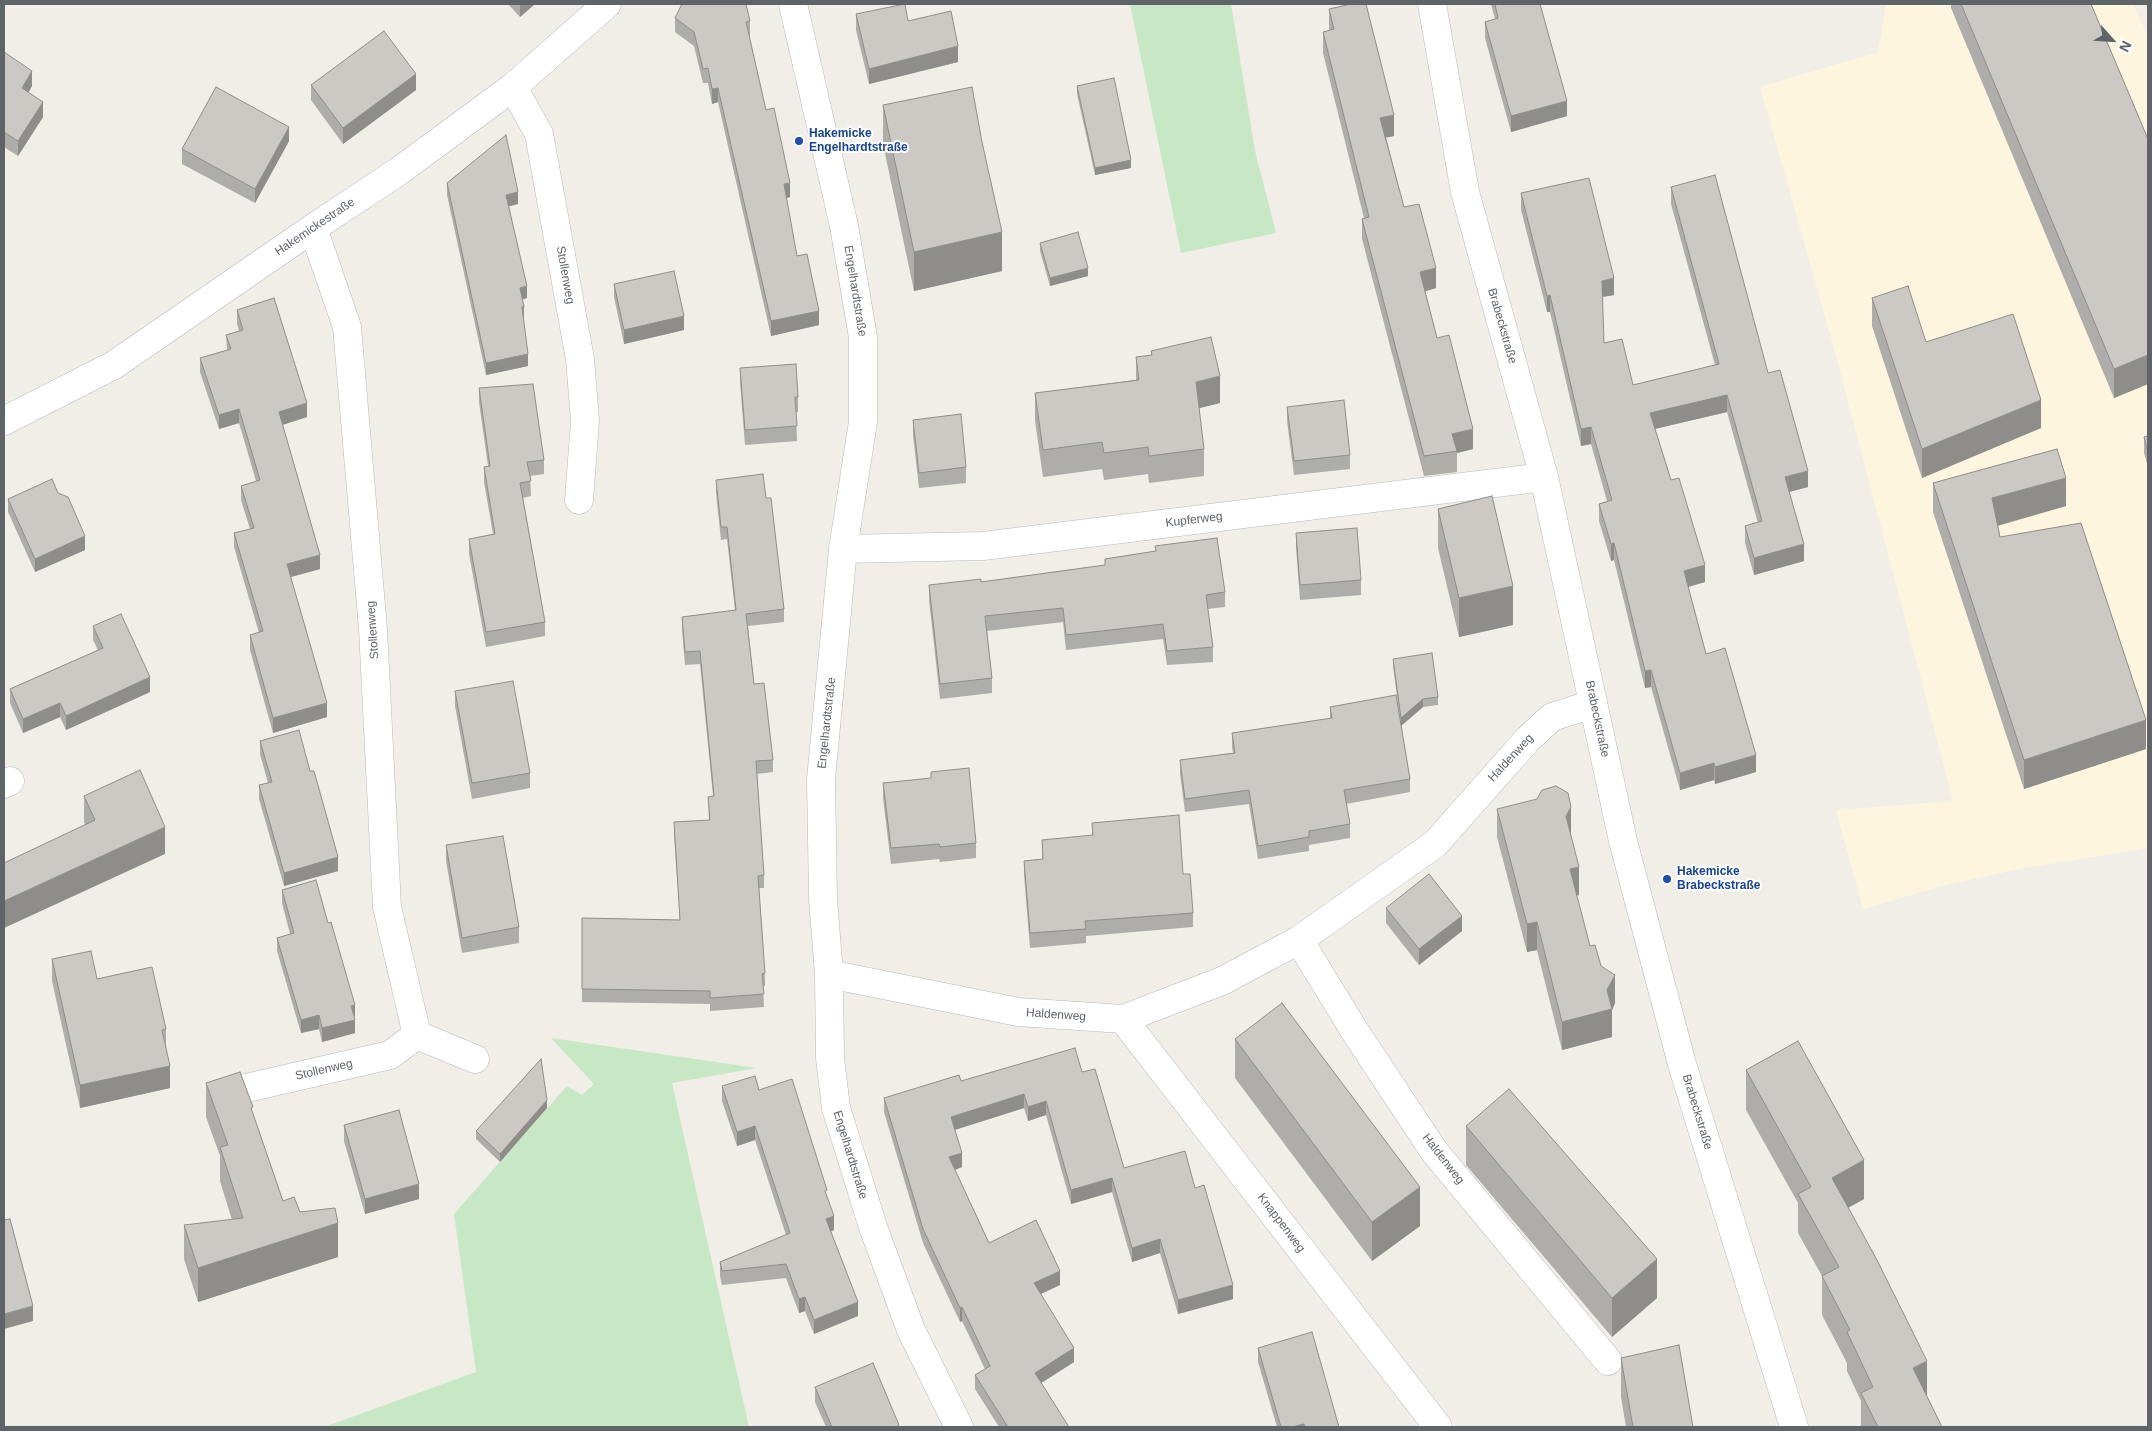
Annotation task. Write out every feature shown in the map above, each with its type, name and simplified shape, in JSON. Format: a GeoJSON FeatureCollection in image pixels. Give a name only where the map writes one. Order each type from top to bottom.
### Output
{"type":"FeatureCollection","features":[{"type":"Feature","properties":{"kind":"street","name":"Hakemickestraße"},"geometry":{"type":"LineString","coordinates":[[4,421],[114,366],[313,228],[399,171],[513,87],[607,4]]}},
{"type":"Feature","properties":{"kind":"street","name":"Engelhardtstraße"},"geometry":{"type":"LineString","coordinates":[[793,4],[844,226],[863,337],[863,422],[844,549],[821,779],[823,898],[829,974],[830,1058],[836,1108],[846,1146],[873,1227],[911,1330],[959,1427]]}},
{"type":"Feature","properties":{"kind":"street","name":"Brabeckstraße"},"geometry":{"type":"LineString","coordinates":[[1432,4],[1465,192],[1544,476],[1623,841],[1682,1064],[1794,1427]]}},
{"type":"Feature","properties":{"kind":"street","name":"Stollenweg"},"geometry":{"type":"LineString","coordinates":[[513,87],[539,134],[580,359],[585,421],[579,500]]}},
{"type":"Feature","properties":{"kind":"street","name":"Stollenweg"},"geometry":{"type":"LineString","coordinates":[[225,1093],[390,1055],[417,1035],[387,907],[373,629],[347,328],[313,228]]}},
{"type":"Feature","properties":{"kind":"street","name":"Kupferweg"},"geometry":{"type":"LineString","coordinates":[[844,549],[983,546],[1544,476]]}},
{"type":"Feature","properties":{"kind":"street","name":"Haldenweg"},"geometry":{"type":"LineString","coordinates":[[829,974],[1018,1012],[1123,1019],[1222,981],[1299,940],[1435,844],[1528,739],[1552,717],[1594,704]]}},
{"type":"Feature","properties":{"kind":"street","name":"Haldenweg"},"geometry":{"type":"LineString","coordinates":[[1299,940],[1354,1030],[1434,1151],[1608,1362]]}},
{"type":"Feature","properties":{"kind":"street","name":"Knappenweg"},"geometry":{"type":"LineString","coordinates":[[1123,1019],[1438,1427]]}},
{"type":"Feature","properties":{"kind":"street"},"geometry":{"type":"LineString","coordinates":[[417,1035],[475,1059]]}},
{"type":"Feature","properties":{"kind":"shaded area"},"geometry":{"type":"Polygon","coordinates":[[[1886,4],[2133,4],[2148,37],[2148,848],[2024,868],[1946,885],[1863,909],[1836,810],[1953,801],[1832,341],[1760,87],[1878,52],[1886,4]]]}},
{"type":"Feature","properties":{"kind":"green space"},"geometry":{"type":"Polygon","coordinates":[[[1130,4],[1231,4],[1255,151],[1276,233],[1181,253],[1130,4]]]}},
{"type":"Feature","properties":{"kind":"green space"},"geometry":{"type":"Polygon","coordinates":[[[551,1038],[757,1068],[672,1083],[749,1427],[324,1427],[476,1372],[454,1214],[567,1086],[582,1095],[594,1084],[551,1038]]]}},
{"type":"Feature","properties":{"kind":"building"},"geometry":{"type":"Polygon","coordinates":[[[682,4],[746,4],[750,21],[746,22],[766,110],[774,108],[790,183],[784,184],[797,256],[807,254],[819,311],[771,321],[718,88],[712,89],[708,68],[703,69],[694,32],[675,18],[682,4]]]}},
{"type":"Feature","properties":{"kind":"building"},"geometry":{"type":"Polygon","coordinates":[[[905,4],[908,21],[951,11],[958,46],[869,69],[856,14],[905,4]]]}},
{"type":"Feature","properties":{"kind":"building"},"geometry":{"type":"Polygon","coordinates":[[[1351,4],[1366,4],[1394,115],[1380,118],[1404,207],[1419,204],[1436,268],[1420,272],[1437,338],[1449,335],[1473,429],[1452,434],[1457,451],[1424,456],[1362,219],[1369,217],[1323,32],[1334,29],[1329,9],[1351,4]]]}},
{"type":"Feature","properties":{"kind":"building"},"geometry":{"type":"Polygon","coordinates":[[[1495,4],[1540,4],[1567,101],[1511,116],[1485,22],[1498,18],[1495,4]]]}},
{"type":"Feature","properties":{"kind":"building"},"geometry":{"type":"Polygon","coordinates":[[[1961,4],[2091,4],[2148,139],[2148,355],[2114,369],[1961,4]]]}},
{"type":"Feature","properties":{"kind":"building"},"geometry":{"type":"Polygon","coordinates":[[[384,31],[416,74],[343,128],[311,85],[384,31]]]}},
{"type":"Feature","properties":{"kind":"building"},"geometry":{"type":"Polygon","coordinates":[[[4,52],[32,71],[22,88],[43,102],[18,141],[4,132],[4,52]]]}},
{"type":"Feature","properties":{"kind":"building"},"geometry":{"type":"Polygon","coordinates":[[[1114,78],[1131,160],[1095,168],[1077,86],[1114,78]]]}},
{"type":"Feature","properties":{"kind":"building"},"geometry":{"type":"Polygon","coordinates":[[[216,87],[289,127],[255,189],[182,149],[216,87]]]}},
{"type":"Feature","properties":{"kind":"building"},"geometry":{"type":"Polygon","coordinates":[[[972,87],[1002,232],[914,252],[883,105],[972,87]]]}},
{"type":"Feature","properties":{"kind":"building"},"geometry":{"type":"Polygon","coordinates":[[[506,135],[518,192],[506,195],[527,286],[520,288],[524,307],[522,307],[528,354],[486,363],[447,183],[506,135]]]}},
{"type":"Feature","properties":{"kind":"building"},"geometry":{"type":"Polygon","coordinates":[[[1715,175],[1768,373],[1780,370],[1808,471],[1785,477],[1804,544],[1754,558],[1745,526],[1762,521],[1727,395],[1650,413],[1671,480],[1679,478],[1705,565],[1684,571],[1706,654],[1725,648],[1756,755],[1715,767],[1714,763],[1680,773],[1651,670],[1645,671],[1614,543],[1611,544],[1599,504],[1612,500],[1591,427],[1581,429],[1550,295],[1547,296],[1521,193],[1589,178],[1614,278],[1602,281],[1604,343],[1622,339],[1633,385],[1719,364],[1671,187],[1715,175]]]}},
{"type":"Feature","properties":{"kind":"building"},"geometry":{"type":"Polygon","coordinates":[[[1078,232],[1088,268],[1050,278],[1040,243],[1078,232]]]}},
{"type":"Feature","properties":{"kind":"building"},"geometry":{"type":"Polygon","coordinates":[[[674,271],[684,316],[624,330],[614,284],[674,271]]]}},
{"type":"Feature","properties":{"kind":"building"},"geometry":{"type":"Polygon","coordinates":[[[1908,286],[1926,342],[2013,314],[2041,400],[1922,449],[1872,298],[1908,286]]]}},
{"type":"Feature","properties":{"kind":"building"},"geometry":{"type":"Polygon","coordinates":[[[274,298],[307,403],[279,412],[320,555],[287,564],[327,703],[273,718],[250,635],[263,631],[234,533],[254,528],[241,486],[260,480],[239,409],[219,415],[200,358],[231,349],[226,335],[243,330],[237,310],[274,298]]]}},
{"type":"Feature","properties":{"kind":"building"},"geometry":{"type":"Polygon","coordinates":[[[1211,337],[1220,376],[1196,382],[1204,449],[1149,456],[1148,447],[1104,453],[1102,442],[1043,450],[1035,393],[1139,380],[1136,357],[1152,355],[1151,351],[1211,337]]]}},
{"type":"Feature","properties":{"kind":"building"},"geometry":{"type":"Polygon","coordinates":[[[796,364],[798,397],[795,397],[797,426],[745,430],[740,368],[796,364]]]}},
{"type":"Feature","properties":{"kind":"building"},"geometry":{"type":"Polygon","coordinates":[[[533,384],[544,460],[527,462],[531,481],[520,483],[545,622],[486,632],[469,539],[495,534],[484,467],[490,466],[479,388],[533,384]]]}},
{"type":"Feature","properties":{"kind":"building"},"geometry":{"type":"Polygon","coordinates":[[[1344,400],[1350,455],[1294,461],[1287,407],[1344,400]]]}},
{"type":"Feature","properties":{"kind":"building"},"geometry":{"type":"Polygon","coordinates":[[[961,414],[966,467],[919,473],[913,420],[961,414]]]}},
{"type":"Feature","properties":{"kind":"building"},"geometry":{"type":"Polygon","coordinates":[[[2148,436],[2148,452],[2144,437],[2148,436]]]}},
{"type":"Feature","properties":{"kind":"building"},"geometry":{"type":"Polygon","coordinates":[[[2057,449],[2066,478],[1992,498],[2000,537],[2081,523],[2146,720],[2024,760],[1933,483],[2057,449]]]}},
{"type":"Feature","properties":{"kind":"building"},"geometry":{"type":"Polygon","coordinates":[[[763,474],[766,498],[771,498],[784,609],[746,614],[754,684],[764,683],[773,760],[756,761],[764,875],[758,876],[765,973],[762,974],[764,994],[710,998],[710,991],[582,989],[582,918],[680,920],[674,822],[710,820],[708,797],[714,796],[700,651],[685,652],[682,617],[736,610],[727,527],[721,527],[716,480],[763,474]]]}},
{"type":"Feature","properties":{"kind":"building"},"geometry":{"type":"Polygon","coordinates":[[[52,479],[58,493],[68,497],[85,536],[35,559],[8,499],[52,479]]]}},
{"type":"Feature","properties":{"kind":"building"},"geometry":{"type":"Polygon","coordinates":[[[1492,496],[1513,586],[1459,598],[1438,509],[1492,496]]]}},
{"type":"Feature","properties":{"kind":"building"},"geometry":{"type":"Polygon","coordinates":[[[1357,528],[1361,580],[1300,585],[1296,533],[1357,528]]]}},
{"type":"Feature","properties":{"kind":"building"},"geometry":{"type":"Polygon","coordinates":[[[1217,538],[1225,592],[1206,595],[1213,647],[1167,651],[1163,624],[1066,635],[1063,608],[985,616],[992,678],[940,684],[929,585],[981,579],[981,582],[1105,565],[1105,559],[1156,551],[1155,546],[1217,538]]]}},
{"type":"Feature","properties":{"kind":"building"},"geometry":{"type":"Polygon","coordinates":[[[121,614],[150,677],[66,716],[60,703],[23,719],[10,689],[103,648],[93,626],[121,614]]]}},
{"type":"Feature","properties":{"kind":"building"},"geometry":{"type":"Polygon","coordinates":[[[1432,653],[1438,697],[1423,699],[1401,718],[1393,659],[1432,653]]]}},
{"type":"Feature","properties":{"kind":"building"},"geometry":{"type":"Polygon","coordinates":[[[513,681],[530,773],[472,783],[455,691],[513,681]]]}},
{"type":"Feature","properties":{"kind":"building"},"geometry":{"type":"Polygon","coordinates":[[[1396,695],[1410,779],[1344,790],[1350,824],[1309,831],[1309,837],[1258,846],[1249,790],[1185,799],[1180,760],[1235,753],[1232,733],[1332,718],[1330,707],[1396,695]]]}},
{"type":"Feature","properties":{"kind":"building"},"geometry":{"type":"Polygon","coordinates":[[[299,730],[310,771],[314,771],[338,857],[284,873],[259,785],[272,782],[260,741],[299,730]]]}},
{"type":"Feature","properties":{"kind":"building"},"geometry":{"type":"Polygon","coordinates":[[[969,768],[976,843],[940,847],[939,844],[891,848],[883,783],[931,778],[931,772],[969,768]]]}},
{"type":"Feature","properties":{"kind":"building"},"geometry":{"type":"Polygon","coordinates":[[[140,770],[165,827],[4,901],[4,863],[95,820],[84,796],[140,770]]]}},
{"type":"Feature","properties":{"kind":"building"},"geometry":{"type":"Polygon","coordinates":[[[1556,786],[1568,793],[1571,807],[1566,816],[1579,867],[1570,869],[1590,946],[1595,945],[1601,966],[1615,975],[1607,990],[1612,1009],[1562,1022],[1537,922],[1527,924],[1497,809],[1537,799],[1542,790],[1556,786]]]}},
{"type":"Feature","properties":{"kind":"building"},"geometry":{"type":"Polygon","coordinates":[[[1179,815],[1183,874],[1190,874],[1193,913],[1085,921],[1086,929],[1030,933],[1024,861],[1043,859],[1042,840],[1093,835],[1092,823],[1179,815]]]}},
{"type":"Feature","properties":{"kind":"building"},"geometry":{"type":"Polygon","coordinates":[[[503,836],[519,927],[462,938],[446,845],[503,836]]]}},
{"type":"Feature","properties":{"kind":"building"},"geometry":{"type":"Polygon","coordinates":[[[1429,874],[1462,916],[1419,949],[1386,908],[1429,874]]]}},
{"type":"Feature","properties":{"kind":"building"},"geometry":{"type":"Polygon","coordinates":[[[316,880],[328,923],[331,922],[355,1005],[351,1006],[355,1020],[322,1028],[319,1015],[301,1020],[277,938],[294,933],[282,890],[316,880]]]}},
{"type":"Feature","properties":{"kind":"building"},"geometry":{"type":"Polygon","coordinates":[[[91,951],[97,979],[152,967],[166,1029],[162,1030],[170,1066],[80,1085],[52,959],[91,951]]]}},
{"type":"Feature","properties":{"kind":"building"},"geometry":{"type":"Polygon","coordinates":[[[1282,1003],[1420,1187],[1372,1222],[1235,1039],[1282,1003]]]}},
{"type":"Feature","properties":{"kind":"building"},"geometry":{"type":"Polygon","coordinates":[[[1798,1041],[1864,1160],[1832,1178],[1877,1260],[1927,1361],[1913,1368],[1942,1427],[1878,1427],[1861,1393],[1873,1387],[1847,1332],[1850,1330],[1822,1276],[1839,1267],[1798,1194],[1811,1187],[1746,1070],[1798,1041]]]}},
{"type":"Feature","properties":{"kind":"building"},"geometry":{"type":"Polygon","coordinates":[[[1075,1048],[1082,1072],[1095,1069],[1124,1168],[1185,1151],[1195,1188],[1204,1185],[1233,1285],[1178,1300],[1160,1239],[1132,1248],[1112,1178],[1071,1190],[1046,1101],[1028,1107],[1024,1094],[951,1117],[962,1153],[949,1157],[989,1243],[1036,1220],[1060,1271],[1034,1283],[1074,1348],[1035,1373],[1069,1427],[1008,1427],[975,1375],[990,1366],[923,1229],[884,1098],[959,1075],[961,1081],[1075,1048]]]}},
{"type":"Feature","properties":{"kind":"building"},"geometry":{"type":"Polygon","coordinates":[[[541,1059],[547,1100],[500,1154],[476,1131],[541,1059]]]}},
{"type":"Feature","properties":{"kind":"building"},"geometry":{"type":"Polygon","coordinates":[[[240,1072],[283,1201],[294,1197],[300,1212],[335,1208],[338,1223],[198,1268],[184,1225],[243,1218],[220,1147],[228,1145],[206,1083],[240,1072]]]}},
{"type":"Feature","properties":{"kind":"building"},"geometry":{"type":"Polygon","coordinates":[[[755,1076],[759,1090],[792,1079],[834,1216],[826,1219],[858,1302],[814,1320],[805,1297],[799,1299],[786,1264],[722,1271],[720,1262],[790,1233],[755,1126],[737,1132],[722,1086],[755,1076]]]}},
{"type":"Feature","properties":{"kind":"building"},"geometry":{"type":"Polygon","coordinates":[[[1509,1089],[1657,1259],[1612,1298],[1466,1126],[1509,1089]]]}},
{"type":"Feature","properties":{"kind":"building"},"geometry":{"type":"Polygon","coordinates":[[[399,1110],[419,1184],[365,1199],[344,1125],[399,1110]]]}},
{"type":"Feature","properties":{"kind":"building"},"geometry":{"type":"Polygon","coordinates":[[[10,1219],[33,1306],[4,1314],[4,1220],[10,1219]]]}},
{"type":"Feature","properties":{"kind":"building"},"geometry":{"type":"Polygon","coordinates":[[[1312,1332],[1339,1427],[1305,1427],[1304,1424],[1281,1427],[1258,1348],[1312,1332]]]}},
{"type":"Feature","properties":{"kind":"building"},"geometry":{"type":"Polygon","coordinates":[[[1679,1345],[1693,1427],[1633,1427],[1621,1358],[1679,1345]]]}},
{"type":"Feature","properties":{"kind":"building"},"geometry":{"type":"Polygon","coordinates":[[[873,1363],[899,1425],[896,1427],[832,1427],[815,1387],[873,1363]]]}},
{"type":"Feature","properties":{"kind":"place","name":"Hakemicke Engelhardtstraße"},"geometry":{"type":"Point","coordinates":[799,141]}},
{"type":"Feature","properties":{"kind":"place","name":"Hakemicke Brabeckstraße"},"geometry":{"type":"Point","coordinates":[1667,879]}}]}
